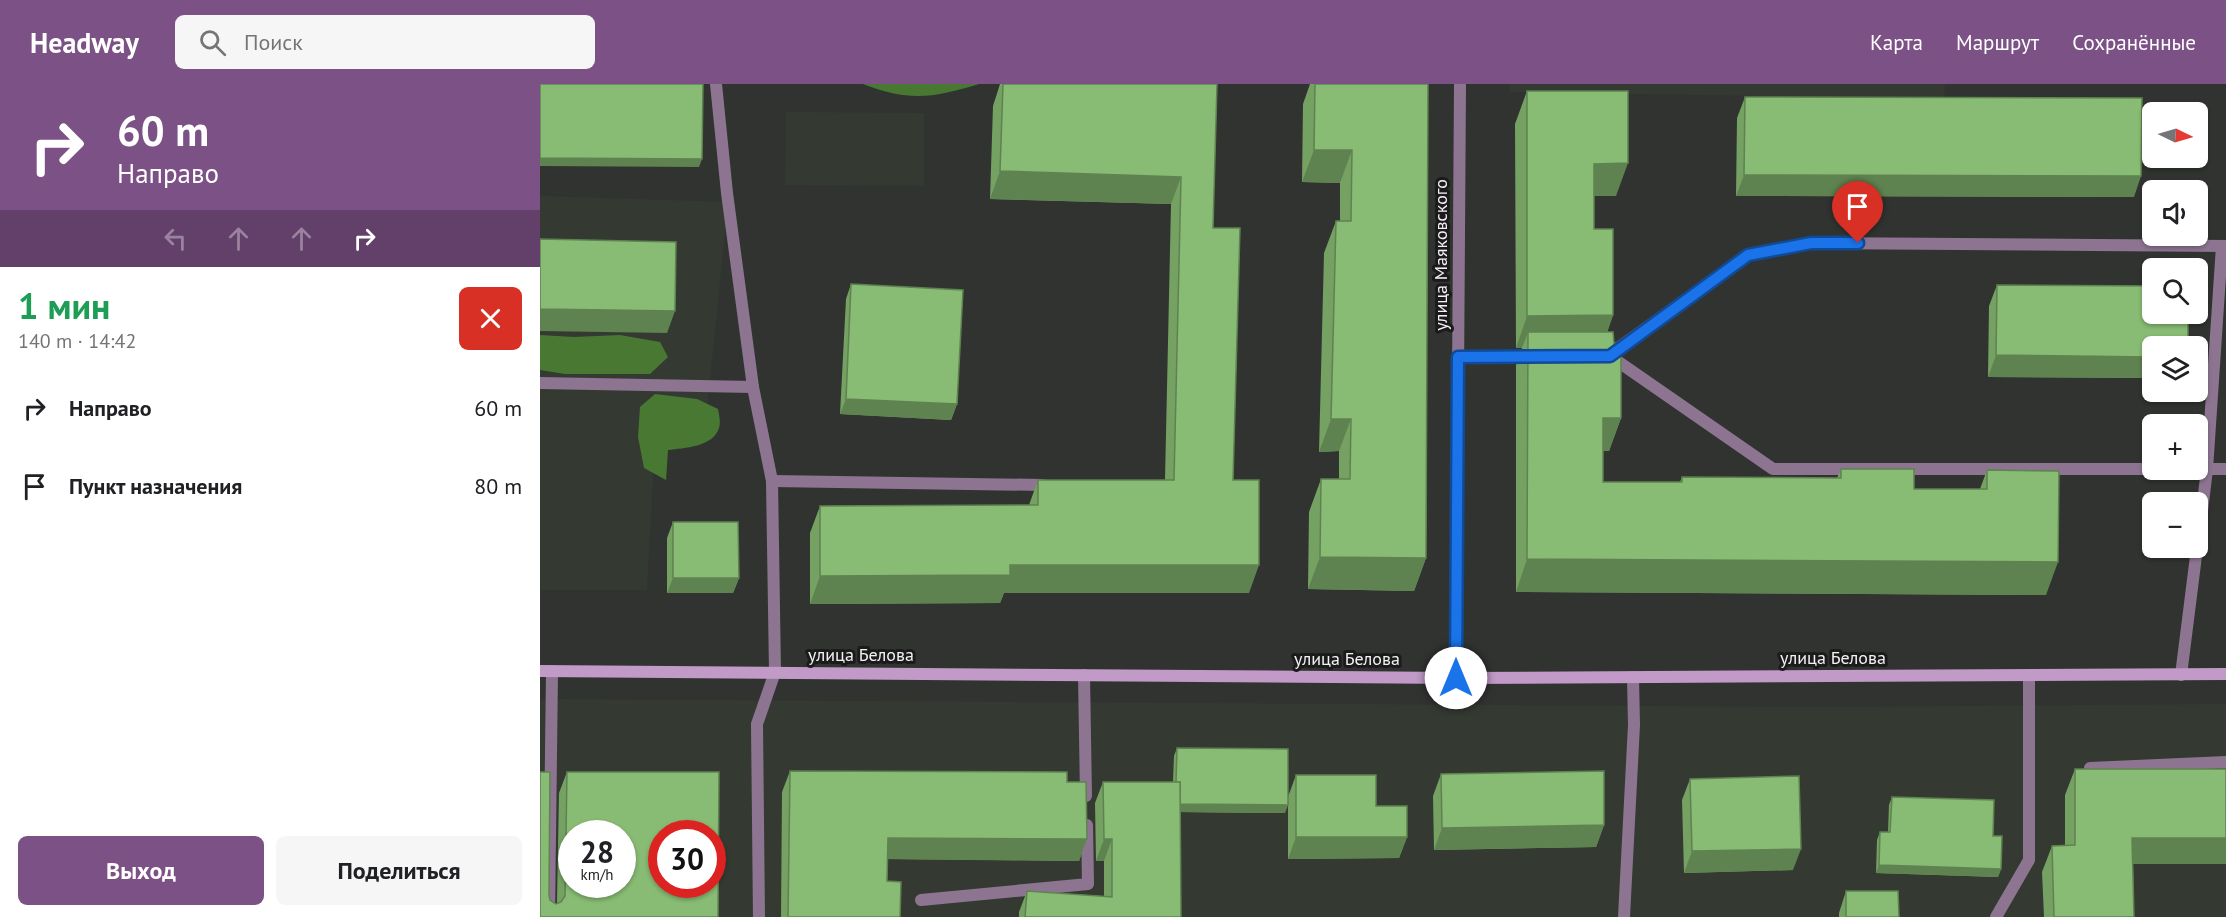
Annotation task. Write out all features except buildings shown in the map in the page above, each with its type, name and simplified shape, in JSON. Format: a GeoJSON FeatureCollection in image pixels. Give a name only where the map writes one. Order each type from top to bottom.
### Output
{"type":"FeatureCollection","features":[{"type":"Feature","properties":{"kind":"main road","name":"улица Белова"},"geometry":{"type":"LineString","coordinates":[[546,671],[1456,678],[2226,674]]}},
{"type":"Feature","properties":{"kind":"street"},"geometry":{"type":"LineString","coordinates":[[716,84],[727,193],[753,387],[772,481],[775,672],[757,724],[759,917]]}},
{"type":"Feature","properties":{"kind":"street","name":"улица Маяковского"},"geometry":{"type":"LineString","coordinates":[[1456,678],[1460,84]]}},
{"type":"Feature","properties":{"kind":"street"},"geometry":{"type":"LineString","coordinates":[[2142,469],[1773,469],[1604,356],[1748,255],[1811,243],[2224,246],[2207,414]]}},
{"type":"Feature","properties":{"kind":"street"},"geometry":{"type":"LineString","coordinates":[[1458,357],[1540,356]]}},
{"type":"Feature","properties":{"kind":"street"},"geometry":{"type":"LineString","coordinates":[[540,383],[753,387]]}},
{"type":"Feature","properties":{"kind":"street"},"geometry":{"type":"LineString","coordinates":[[2208,469],[2226,469]]}},
{"type":"Feature","properties":{"kind":"street"},"geometry":{"type":"LineString","coordinates":[[772,481],[1042,485]]}},
{"type":"Feature","properties":{"kind":"street"},"geometry":{"type":"LineString","coordinates":[[2181,675],[2196,558]]}},
{"type":"Feature","properties":{"kind":"street"},"geometry":{"type":"LineString","coordinates":[[546,671],[549,917]]}},
{"type":"Feature","properties":{"kind":"street"},"geometry":{"type":"LineString","coordinates":[[921,900],[1088,884],[1084,675]]}},
{"type":"Feature","properties":{"kind":"street"},"geometry":{"type":"LineString","coordinates":[[1996,917],[2029,860],[2029,675]]}},
{"type":"Feature","properties":{"kind":"street"},"geometry":{"type":"LineString","coordinates":[[1624,917],[1634,725],[1633,677]]}},
{"type":"Feature","properties":{"kind":"street"},"geometry":{"type":"LineString","coordinates":[[2090,768],[2226,762]]}},
{"type":"Feature","properties":{"kind":"shaded area"},"geometry":{"type":"Polygon","coordinates":[[[1510,84],[1945,84],[1944,99],[1510,92],[1510,84]]]}},
{"type":"Feature","properties":{"kind":"shaded area"},"geometry":{"type":"Polygon","coordinates":[[[786,112],[924,113],[924,186],[785,185],[786,112]]]}},
{"type":"Feature","properties":{"kind":"shaded area"},"geometry":{"type":"Polygon","coordinates":[[[540,196],[728,202],[706,420],[656,417],[647,590],[540,590],[540,196]]]}},
{"type":"Feature","properties":{"kind":"shaded area"},"geometry":{"type":"Polygon","coordinates":[[[540,699],[1817,707],[2226,704],[2226,917],[540,917],[540,699]]]}},
{"type":"Feature","properties":{"kind":"green space"},"geometry":{"type":"Polygon","coordinates":[[[863,84],[979,84],[934,95],[908,96],[863,84]]]}},
{"type":"Feature","properties":{"kind":"green space"},"geometry":{"type":"Polygon","coordinates":[[[540,335],[574,337],[620,335],[660,342],[668,357],[650,374],[565,374],[540,370],[540,335]]]}},
{"type":"Feature","properties":{"kind":"green space"},"geometry":{"type":"Polygon","coordinates":[[[655,394],[697,399],[718,409],[720,418],[719,428],[711,439],[697,445],[668,450],[666,480],[644,468],[638,437],[640,407],[655,394]]]}},
{"type":"Feature","properties":{"kind":"route"},"geometry":{"type":"LineString","coordinates":[[1456,678],[1458,357],[1610,356],[1748,255],[1811,243],[1858,243]]}}]}
